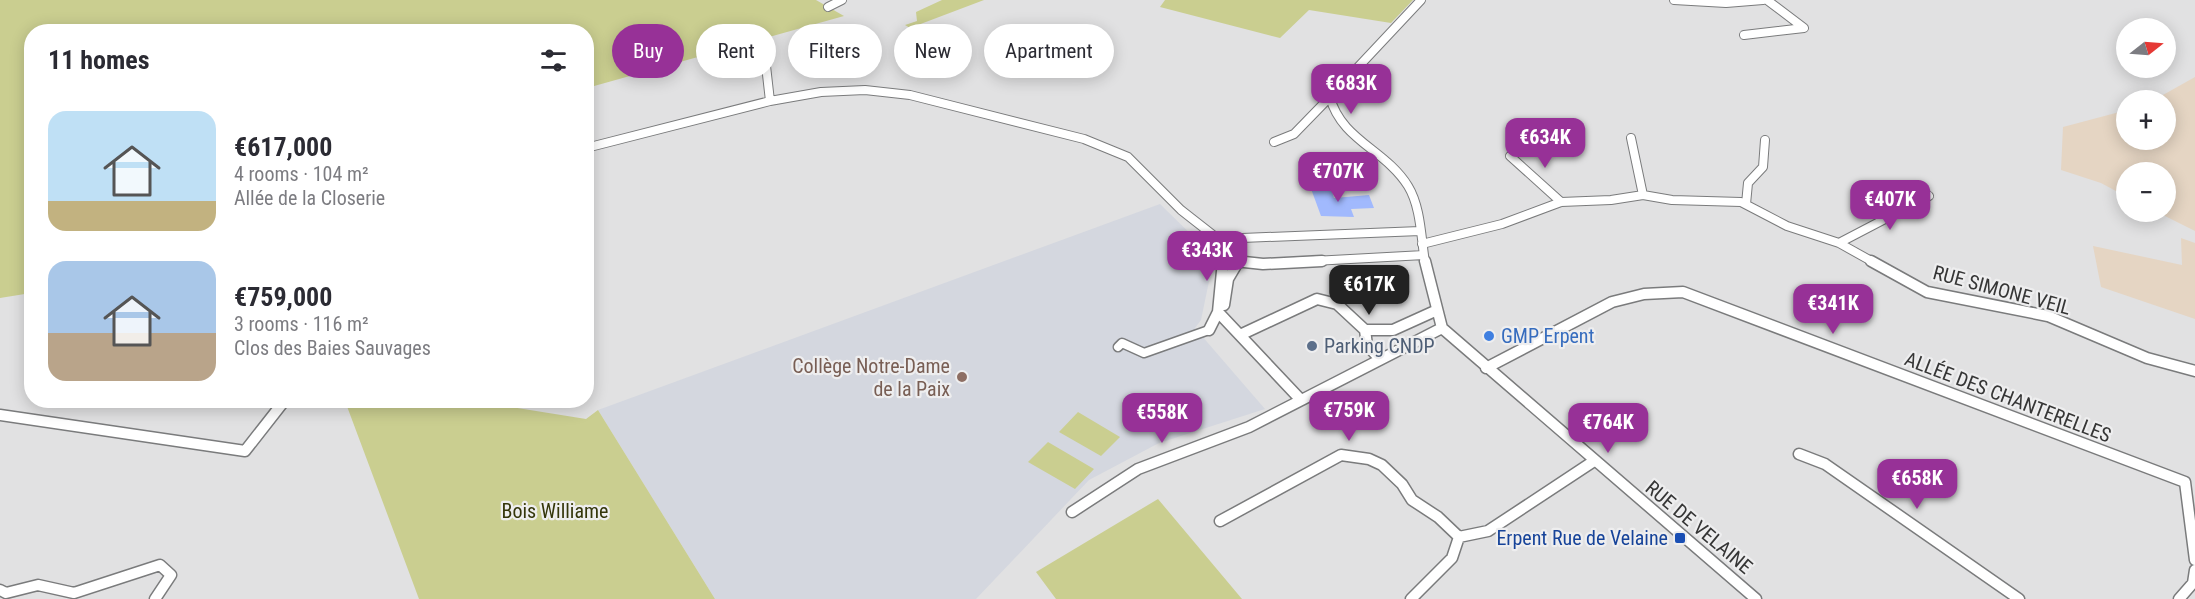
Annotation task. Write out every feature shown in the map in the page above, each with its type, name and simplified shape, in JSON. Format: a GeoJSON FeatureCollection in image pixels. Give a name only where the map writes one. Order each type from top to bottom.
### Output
{"type":"FeatureCollection","features":[{"type":"Feature","properties":{"kind":"street"},"geometry":{"type":"LineString","coordinates":[[828,7],[842,0]]}},
{"type":"Feature","properties":{"kind":"street"},"geometry":{"type":"LineString","coordinates":[[1274,142],[1293,134],[1421,0]]}},
{"type":"Feature","properties":{"kind":"street"},"geometry":{"type":"LineString","coordinates":[[1674,0],[1703,3],[1765,0],[1804,28],[1744,35]]}},
{"type":"Feature","properties":{"kind":"street"},"geometry":{"type":"LineString","coordinates":[[767,78],[770,101]]}},
{"type":"Feature","properties":{"kind":"street"},"geometry":{"type":"LineString","coordinates":[[594,146],[770,101],[821,92],[865,90],[910,95],[1084,139],[1128,157],[1181,210],[1218,239],[1224,255],[1218,312],[1207,331],[1144,352],[1122,343],[1118,347]]}},
{"type":"Feature","properties":{"kind":"street","name":"RUE DE VELAINE"},"geometry":{"type":"LineString","coordinates":[[1330,97],[1331,111],[1338,121],[1383,158],[1408,186],[1420,231],[1435,311],[1442,328],[1486,369],[1756,599]]}},
{"type":"Feature","properties":{"kind":"street"},"geometry":{"type":"LineString","coordinates":[[1631,138],[1643,195]]}},
{"type":"Feature","properties":{"kind":"street"},"geometry":{"type":"LineString","coordinates":[[1746,204],[1748,183],[1763,167],[1765,140]]}},
{"type":"Feature","properties":{"kind":"street"},"geometry":{"type":"LineString","coordinates":[[1510,156],[1561,202]]}},
{"type":"Feature","properties":{"kind":"street","name":"RUE SIMONE VEIL"},"geometry":{"type":"LineString","coordinates":[[1422,244],[1502,224],[1561,202],[1611,200],[1643,195],[1672,200],[1746,204],[1786,226],[1839,243],[1927,292],[2048,316],[2147,358],[2195,371]]}},
{"type":"Feature","properties":{"kind":"street"},"geometry":{"type":"LineString","coordinates":[[1839,243],[1929,196]]}},
{"type":"Feature","properties":{"kind":"street"},"geometry":{"type":"LineString","coordinates":[[1218,239],[1420,231]]}},
{"type":"Feature","properties":{"kind":"street"},"geometry":{"type":"LineString","coordinates":[[1224,255],[1238,262],[1263,264],[1424,255]]}},
{"type":"Feature","properties":{"kind":"street"},"geometry":{"type":"LineString","coordinates":[[1227,321],[1223,308],[1227,289],[1238,262]]}},
{"type":"Feature","properties":{"kind":"street","name":"ALLÉE DES CHANTERELLES"},"geometry":{"type":"LineString","coordinates":[[1486,369],[1612,302],[1644,294],[1683,292],[2185,482],[2195,560]]}},
{"type":"Feature","properties":{"kind":"street"},"geometry":{"type":"LineString","coordinates":[[1240,335],[1317,299],[1324,299],[1337,304],[1365,330],[1367,345],[1380,359]]}},
{"type":"Feature","properties":{"kind":"street"},"geometry":{"type":"LineString","coordinates":[[1365,330],[1393,330],[1435,311]]}},
{"type":"Feature","properties":{"kind":"street"},"geometry":{"type":"LineString","coordinates":[[1218,312],[1300,399]]}},
{"type":"Feature","properties":{"kind":"street"},"geometry":{"type":"LineString","coordinates":[[1072,512],[1138,469],[1249,428],[1300,399],[1442,328]]}},
{"type":"Feature","properties":{"kind":"street"},"geometry":{"type":"LineString","coordinates":[[0,416],[245,451],[279,408]]}},
{"type":"Feature","properties":{"kind":"street"},"geometry":{"type":"LineString","coordinates":[[1799,454],[1825,464],[2019,599]]}},
{"type":"Feature","properties":{"kind":"street"},"geometry":{"type":"LineString","coordinates":[[1221,521],[1341,455],[1369,459],[1382,465],[1402,484],[1412,500],[1438,517],[1458,537]]}},
{"type":"Feature","properties":{"kind":"street"},"geometry":{"type":"LineString","coordinates":[[1458,537],[1488,531],[1594,461]]}},
{"type":"Feature","properties":{"kind":"street"},"geometry":{"type":"LineString","coordinates":[[1411,599],[1452,558],[1458,537]]}},
{"type":"Feature","properties":{"kind":"street"},"geometry":{"type":"LineString","coordinates":[[0,590],[6,593],[38,585],[74,593],[160,565],[171,574],[155,599]]}},
{"type":"Feature","properties":{"kind":"street"},"geometry":{"type":"LineString","coordinates":[[2179,599],[2193,583],[2195,570]]}},
{"type":"Feature","properties":{"kind":"shaded area"},"geometry":{"type":"Polygon","coordinates":[[[2195,77],[2195,231],[2176,222],[2176,162],[2116,162],[2116,191],[2101,183],[2061,170],[2063,127],[2116,113],[2116,150],[2176,150],[2176,90],[2172,90],[2195,77]]]}},
{"type":"Feature","properties":{"kind":"shaded area","name":"Collège Notre-Dame de la Paix"},"geometry":{"type":"Polygon","coordinates":[[[1160,204],[1207,250],[1213,262],[1201,320],[1195,328],[1265,409],[1159,443],[1089,480],[976,599],[715,599],[598,410],[1160,204]]]}},
{"type":"Feature","properties":{"kind":"shaded area"},"geometry":{"type":"Polygon","coordinates":[[[2181,238],[2195,243],[2195,319],[2101,287],[2093,246],[2182,265],[2181,238]]]}},
{"type":"Feature","properties":{"kind":"green space"},"geometry":{"type":"Polygon","coordinates":[[[0,0],[816,0],[844,16],[815,24],[788,24],[788,32],[776,35],[776,24],[696,24],[696,57],[684,61],[684,24],[612,24],[612,78],[623,78],[594,86],[594,24],[24,24],[24,294],[0,298],[0,0]]]}},
{"type":"Feature","properties":{"kind":"green space"},"geometry":{"type":"Polygon","coordinates":[[[942,0],[984,0],[921,24],[908,24],[917,21],[916,12],[942,0]]]}},
{"type":"Feature","properties":{"kind":"green space"},"geometry":{"type":"Polygon","coordinates":[[[1165,0],[1413,0],[1391,23],[1309,10],[1280,38],[1160,7],[1165,0]]]}},
{"type":"Feature","properties":{"kind":"green space","name":"Bois Williame"},"geometry":{"type":"Polygon","coordinates":[[[348,408],[518,408],[586,419],[598,410],[715,599],[419,599],[348,408]]]}},
{"type":"Feature","properties":{"kind":"green space"},"geometry":{"type":"Polygon","coordinates":[[[1078,412],[1120,437],[1101,456],[1059,432],[1078,412]]]}},
{"type":"Feature","properties":{"kind":"green space"},"geometry":{"type":"Polygon","coordinates":[[[1048,442],[1094,469],[1075,489],[1028,462],[1048,442]]]}},
{"type":"Feature","properties":{"kind":"green space"},"geometry":{"type":"Polygon","coordinates":[[[1158,499],[1242,599],[1056,599],[1036,572],[1158,499]]]}},
{"type":"Feature","properties":{"kind":"building"},"geometry":{"type":"Polygon","coordinates":[[[1330,185],[1334,198],[1369,195],[1374,208],[1351,209],[1354,217],[1321,216],[1310,186],[1330,185]]]}},
{"type":"Feature","properties":{"kind":"place","name":"GMP Erpent"},"geometry":{"type":"Point","coordinates":[1489,336]}},
{"type":"Feature","properties":{"kind":"place","name":"Parking CNDP"},"geometry":{"type":"Point","coordinates":[1312,346]}},
{"type":"Feature","properties":{"kind":"place","name":"Collège Notre-Dame de la Paix"},"geometry":{"type":"Point","coordinates":[962,377]}},
{"type":"Feature","properties":{"kind":"place","name":"Erpent Rue de Velaine"},"geometry":{"type":"Point","coordinates":[1680,538]}}]}
